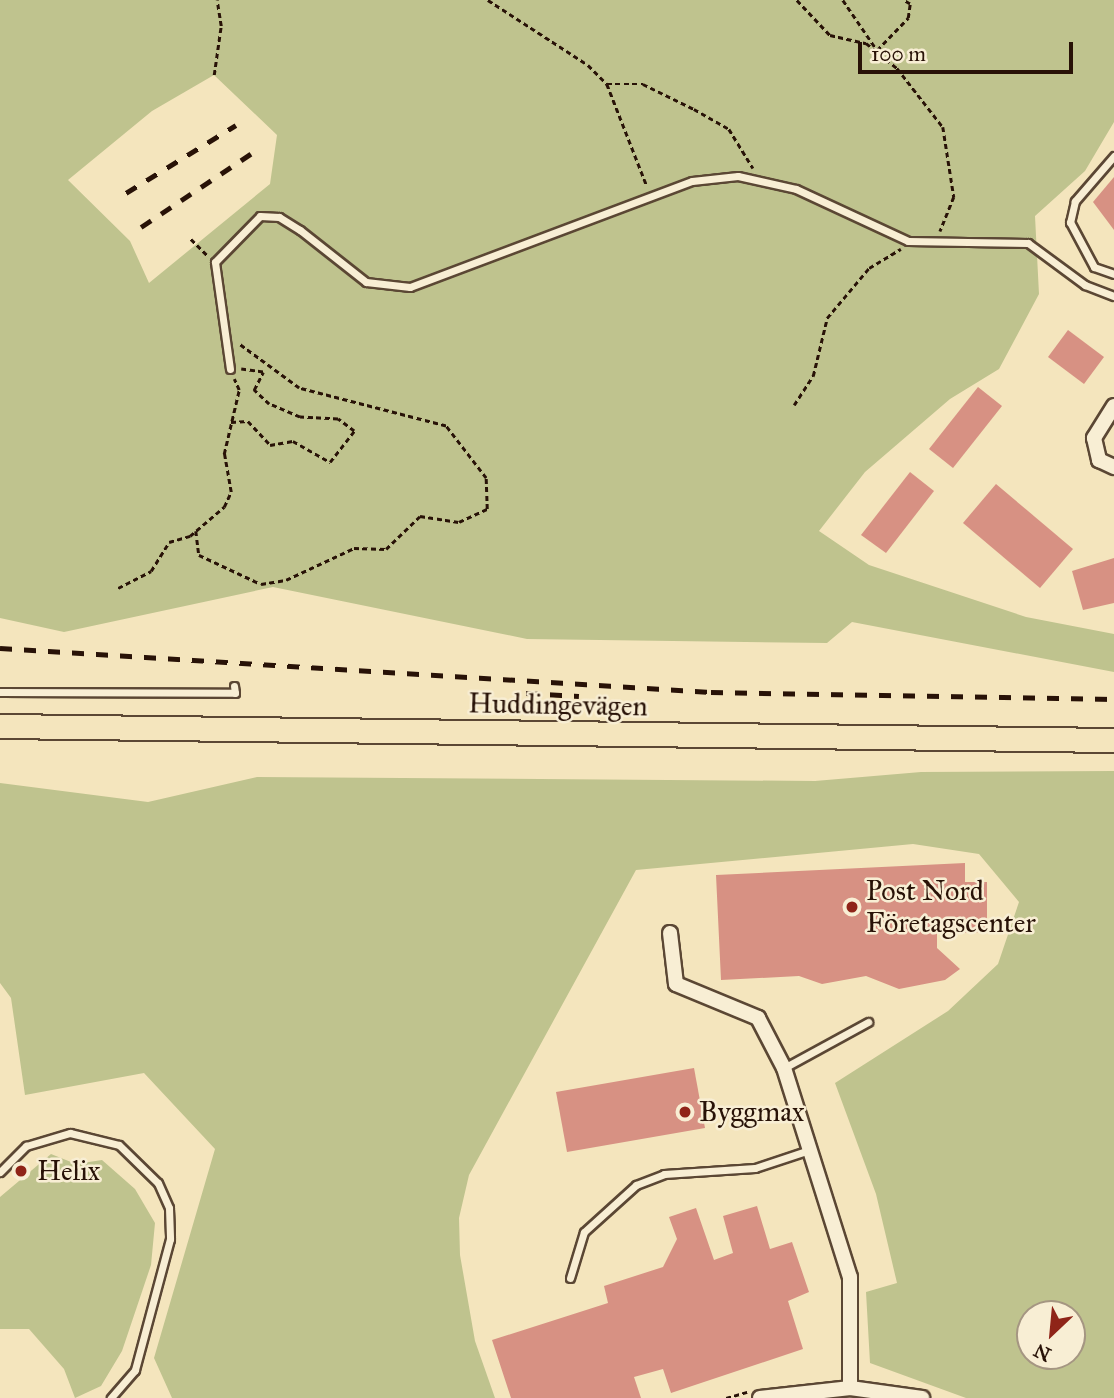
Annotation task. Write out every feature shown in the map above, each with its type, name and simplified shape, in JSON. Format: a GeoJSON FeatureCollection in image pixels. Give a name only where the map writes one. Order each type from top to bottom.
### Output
{"type":"FeatureCollection","features":[{"type":"Feature","properties":{"kind":"main road","name":"Huddingevägen"},"geometry":{"type":"LineString","coordinates":[[0,726],[1114,740]]}},
{"type":"Feature","properties":{"kind":"street"},"geometry":{"type":"LineString","coordinates":[[1114,405],[1094,438],[1100,460],[1114,467]]}},
{"type":"Feature","properties":{"kind":"street"},"geometry":{"type":"LineString","coordinates":[[670,933],[676,984],[758,1018],[784,1068],[813,1148],[850,1277],[850,1393]]}},
{"type":"Feature","properties":{"kind":"street"},"geometry":{"type":"LineString","coordinates":[[760,1398],[850,1393],[922,1398]]}},
{"type":"Feature","properties":{"kind":"lane"},"geometry":{"type":"LineString","coordinates":[[1114,156],[1075,201],[1070,222],[1094,267],[1114,274]]}},
{"type":"Feature","properties":{"kind":"lane"},"geometry":{"type":"LineString","coordinates":[[215,262],[260,216],[279,217],[366,282],[410,287],[692,181],[759,180],[796,189],[908,241],[1028,243],[1073,278],[1114,296]]}},
{"type":"Feature","properties":{"kind":"lane"},"geometry":{"type":"LineString","coordinates":[[208,256],[215,262],[232,372]]}},
{"type":"Feature","properties":{"kind":"lane"},"geometry":{"type":"LineString","coordinates":[[0,692],[235,693],[234,686]]}},
{"type":"Feature","properties":{"kind":"lane"},"geometry":{"type":"LineString","coordinates":[[784,1068],[867,1022]]}},
{"type":"Feature","properties":{"kind":"lane"},"geometry":{"type":"LineString","coordinates":[[0,1172],[26,1146],[70,1133],[120,1145],[158,1183],[169,1208],[170,1239],[135,1370],[111,1398]]}},
{"type":"Feature","properties":{"kind":"lane"},"geometry":{"type":"LineString","coordinates":[[569,1278],[584,1232],[636,1185],[663,1174],[755,1168],[813,1148]]}},
{"type":"Feature","properties":{"kind":"path"},"geometry":{"type":"LineString","coordinates":[[214,75],[221,26],[216,0]]}},
{"type":"Feature","properties":{"kind":"path"},"geometry":{"type":"LineString","coordinates":[[488,0],[588,65],[607,84],[651,195]]}},
{"type":"Feature","properties":{"kind":"path"},"geometry":{"type":"LineString","coordinates":[[797,0],[830,35],[877,50]]}},
{"type":"Feature","properties":{"kind":"path"},"geometry":{"type":"LineString","coordinates":[[843,0],[877,50],[943,127],[954,197],[936,240]]}},
{"type":"Feature","properties":{"kind":"path"},"geometry":{"type":"LineString","coordinates":[[877,50],[908,18],[909,4],[902,0]]}},
{"type":"Feature","properties":{"kind":"path"},"geometry":{"type":"LineString","coordinates":[[607,84],[643,85],[729,129],[759,180]]}},
{"type":"Feature","properties":{"kind":"path"},"geometry":{"type":"LineString","coordinates":[[191,239],[208,256]]}},
{"type":"Feature","properties":{"kind":"path"},"geometry":{"type":"LineString","coordinates":[[794,405],[813,376],[827,318],[869,268],[894,257],[908,241]]}},
{"type":"Feature","properties":{"kind":"path"},"geometry":{"type":"LineString","coordinates":[[196,531],[199,555],[261,584],[286,580],[354,548],[386,549],[420,516],[459,522],[487,509],[486,478],[446,426],[299,388],[225,333]]}},
{"type":"Feature","properties":{"kind":"path"},"geometry":{"type":"LineString","coordinates":[[118,588],[151,571],[169,542],[190,536],[231,492],[224,454],[231,422],[239,390],[232,372],[252,366],[263,372],[254,390],[268,404],[300,417],[338,419],[354,431],[330,462],[293,441],[270,445],[248,421],[231,422]]}},
{"type":"Feature","properties":{"kind":"green space"},"geometry":{"type":"Polygon","coordinates":[[[0,0],[1114,0],[1114,122],[1085,171],[1035,216],[1039,294],[999,369],[950,399],[865,472],[819,531],[869,565],[1026,617],[1114,634],[1114,672],[852,622],[827,643],[527,639],[273,587],[64,632],[0,618],[0,0]],[[214,75],[152,111],[68,180],[130,241],[149,283],[270,184],[277,135],[214,75]]]}},
{"type":"Feature","properties":{"kind":"green space"},"geometry":{"type":"Polygon","coordinates":[[[1114,771],[1114,1398],[966,1398],[870,1363],[866,1292],[897,1283],[876,1194],[835,1083],[948,1011],[998,964],[1019,902],[979,854],[913,844],[636,870],[469,1175],[459,1218],[460,1255],[475,1341],[495,1398],[172,1398],[154,1358],[215,1149],[144,1073],[25,1095],[11,998],[0,983],[0,783],[148,802],[257,777],[815,781],[921,772],[1114,771]]]}},
{"type":"Feature","properties":{"kind":"green space"},"geometry":{"type":"Polygon","coordinates":[[[51,1154],[76,1164],[102,1160],[135,1189],[155,1223],[151,1265],[122,1351],[101,1386],[75,1398],[64,1369],[29,1329],[0,1329],[0,1197],[51,1154]]]}},
{"type":"Feature","properties":{"kind":"building"},"geometry":{"type":"Polygon","coordinates":[[[1114,177],[1114,230],[1093,202],[1114,177]]]}},
{"type":"Feature","properties":{"kind":"building"},"geometry":{"type":"Polygon","coordinates":[[[1068,330],[1104,357],[1084,384],[1048,357],[1068,330]]]}},
{"type":"Feature","properties":{"kind":"building"},"geometry":{"type":"Polygon","coordinates":[[[978,387],[1002,406],[953,468],[929,449],[978,387]]]}},
{"type":"Feature","properties":{"kind":"building"},"geometry":{"type":"Polygon","coordinates":[[[910,472],[934,491],[886,553],[861,535],[910,472]]]}},
{"type":"Feature","properties":{"kind":"building"},"geometry":{"type":"Polygon","coordinates":[[[996,484],[1073,549],[1040,588],[963,523],[996,484]]]}},
{"type":"Feature","properties":{"kind":"building"},"geometry":{"type":"Polygon","coordinates":[[[1114,558],[1114,603],[1083,610],[1072,571],[1114,558]]]}},
{"type":"Feature","properties":{"kind":"building","name":"Post Nord Företagscenter"},"geometry":{"type":"Polygon","coordinates":[[[965,863],[965,882],[987,882],[987,932],[937,934],[937,948],[960,969],[945,980],[899,989],[866,976],[822,984],[799,976],[721,980],[716,875],[965,863]]]}},
{"type":"Feature","properties":{"kind":"building"},"geometry":{"type":"Polygon","coordinates":[[[694,1068],[705,1128],[567,1152],[556,1092],[694,1068]]]}},
{"type":"Feature","properties":{"kind":"building"},"geometry":{"type":"Polygon","coordinates":[[[757,1206],[770,1249],[792,1242],[809,1292],[788,1301],[803,1349],[671,1393],[663,1369],[634,1377],[641,1398],[511,1398],[492,1340],[608,1303],[604,1286],[663,1267],[677,1239],[669,1217],[696,1208],[714,1260],[733,1253],[723,1216],[757,1206]]]}},
{"type":"Feature","properties":{"kind":"railway"},"geometry":{"type":"LineString","coordinates":[[126,193],[236,125]]}},
{"type":"Feature","properties":{"kind":"railway"},"geometry":{"type":"LineString","coordinates":[[141,227],[252,153]]}},
{"type":"Feature","properties":{"kind":"railway"},"geometry":{"type":"LineString","coordinates":[[0,648],[711,692],[1114,699]]}},
{"type":"Feature","properties":{"kind":"railway"},"geometry":{"type":"LineString","coordinates":[[526,693],[579,696]]}},
{"type":"Feature","properties":{"kind":"place","name":"Post Nord Företagscenter"},"geometry":{"type":"Point","coordinates":[852,907]}},
{"type":"Feature","properties":{"kind":"place","name":"Byggmax"},"geometry":{"type":"Point","coordinates":[685,1112]}},
{"type":"Feature","properties":{"kind":"place","name":"Helix"},"geometry":{"type":"Point","coordinates":[21,1171]}}]}
